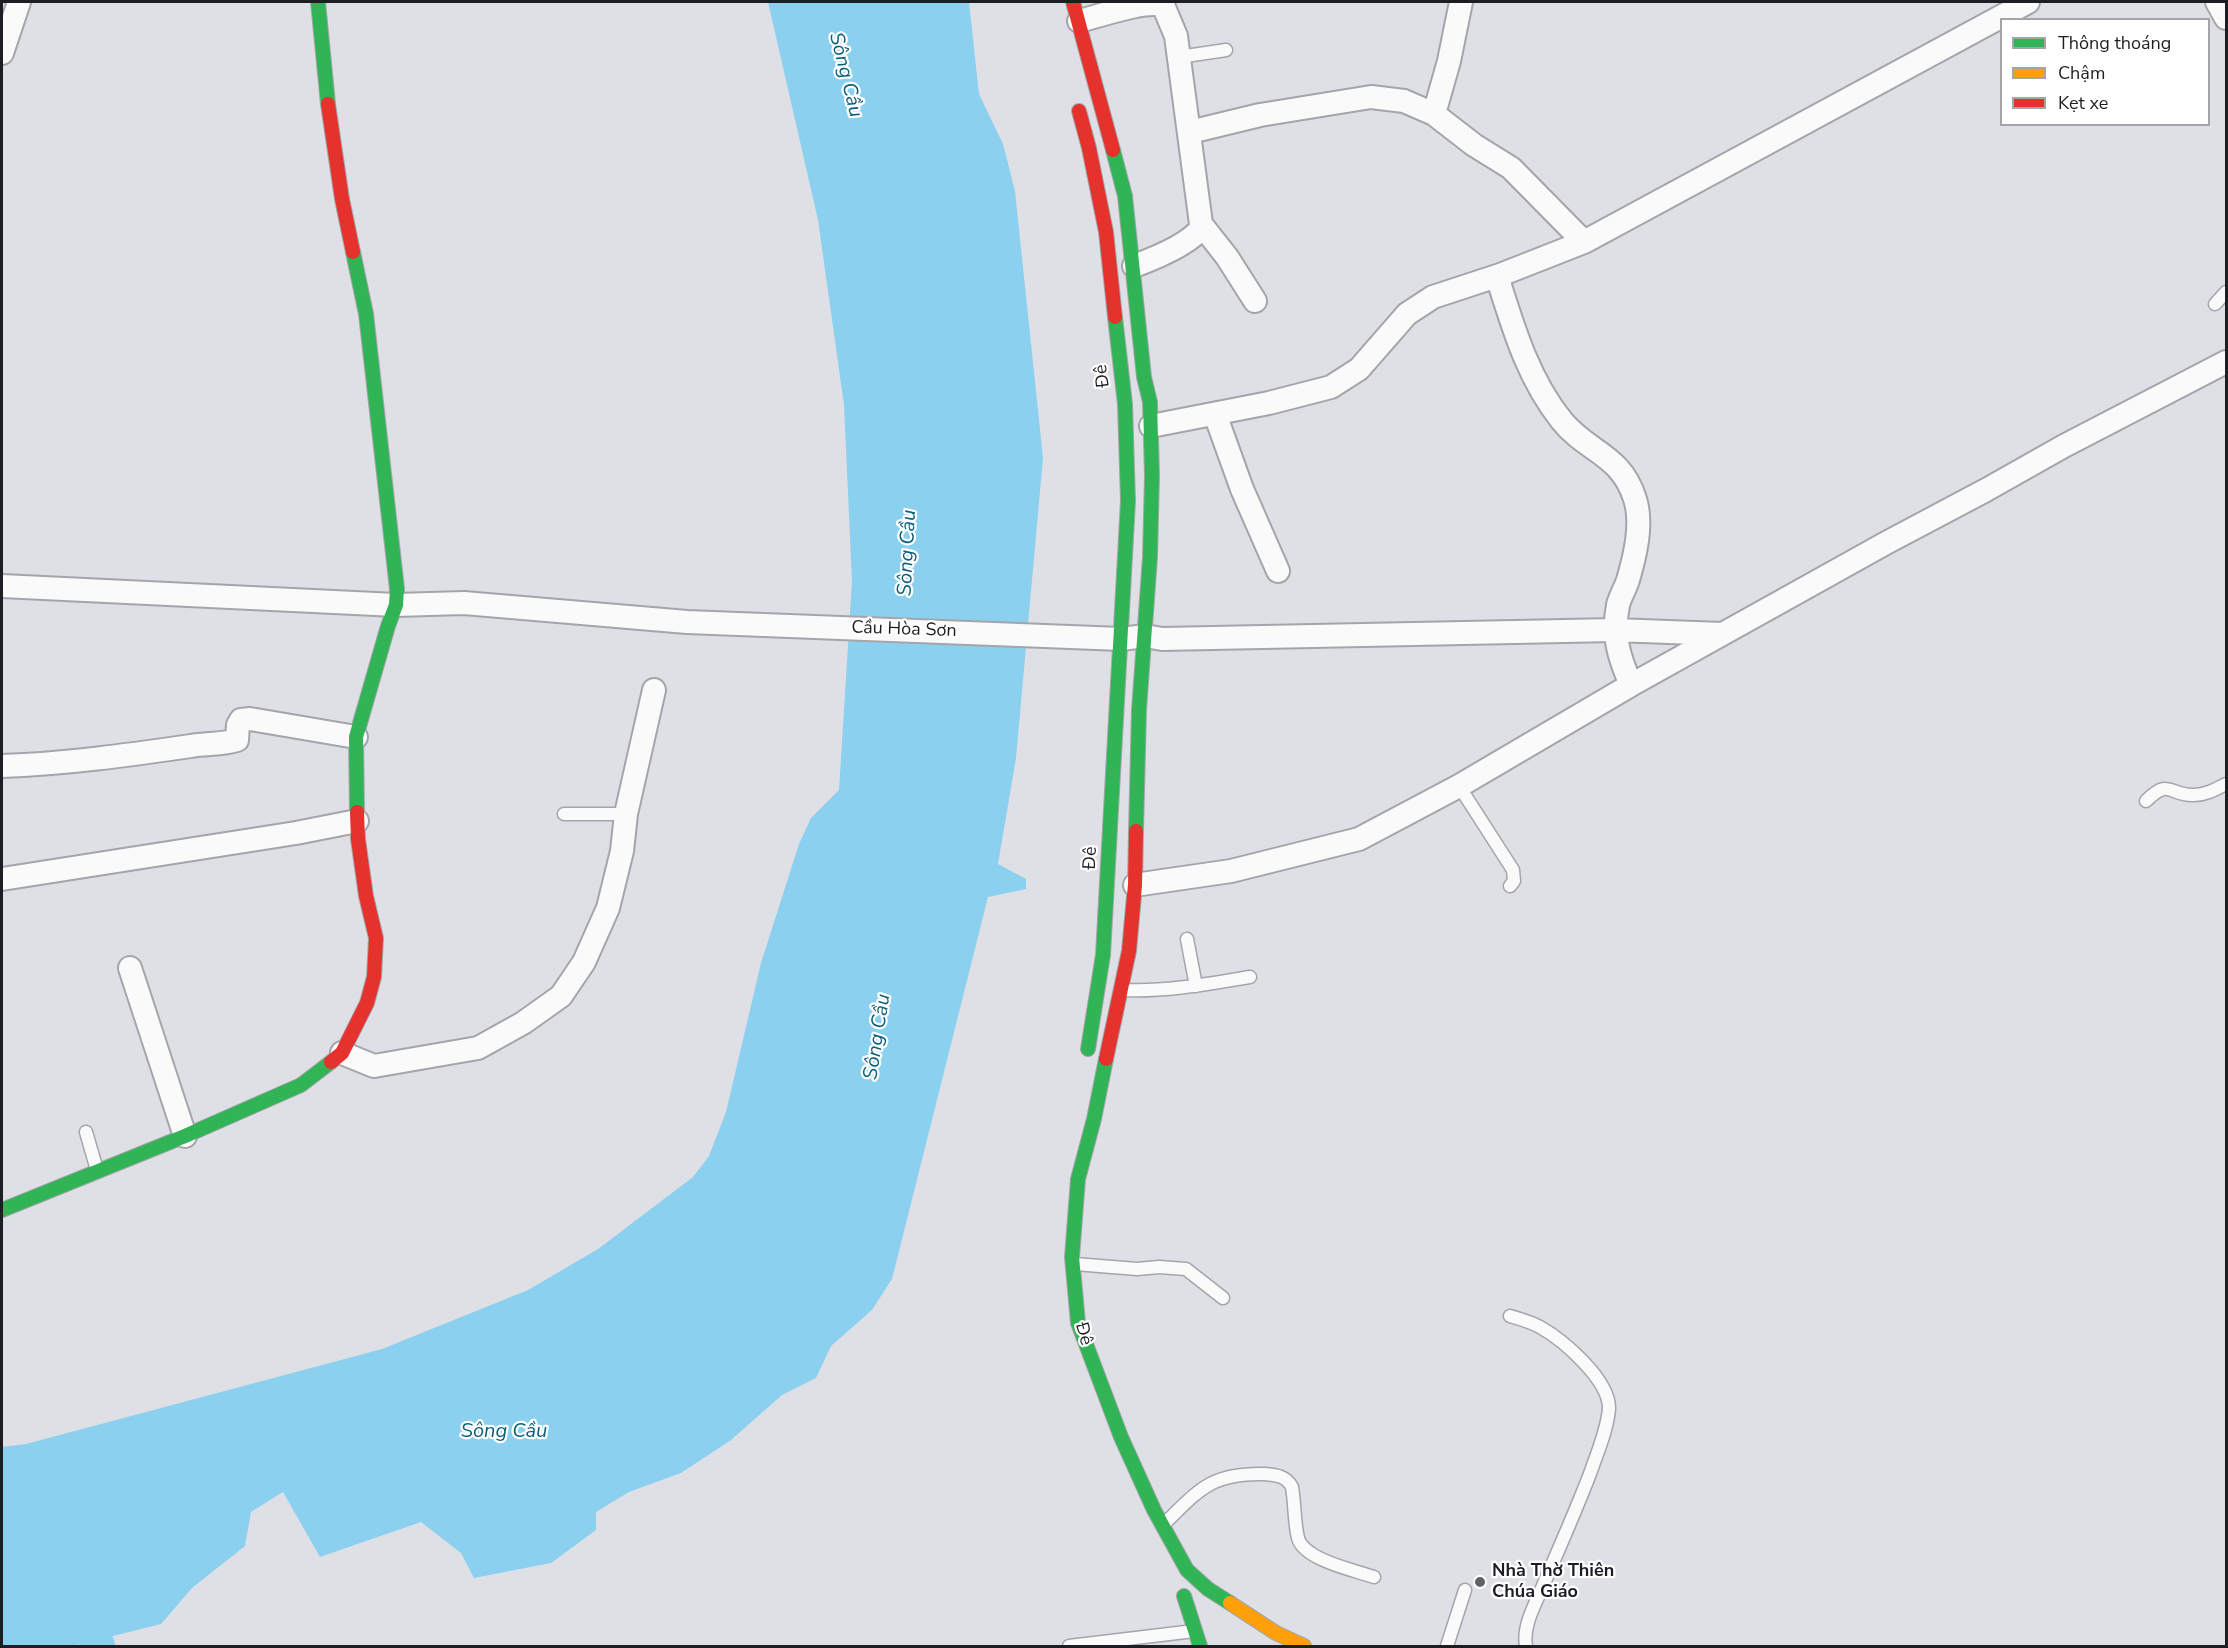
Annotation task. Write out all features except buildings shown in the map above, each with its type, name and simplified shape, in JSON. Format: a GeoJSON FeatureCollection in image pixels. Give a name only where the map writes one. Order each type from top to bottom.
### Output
{"type":"FeatureCollection","features":[{"type":"Feature","properties":{"kind":"street"},"geometry":{"type":"LineString","coordinates":[[2,53],[19,2]]}},
{"type":"Feature","properties":{"kind":"street"},"geometry":{"type":"LineString","coordinates":[[2,1210],[22,1204],[301,1086],[342,1053],[367,1004],[374,976],[376,938],[366,896],[358,839],[356,737],[396,605],[397,590],[366,314],[342,199],[330,124],[318,2]]}},
{"type":"Feature","properties":{"kind":"street"},"geometry":{"type":"LineString","coordinates":[[1255,301],[1227,257],[1202,227],[1176,36],[1163,5],[1155,2],[1076,11],[1094,87],[1125,196],[1151,426],[1150,557],[1139,710],[1135,885],[1129,951],[1095,1119],[1078,1179],[1074,1215],[1073,1264],[1078,1323],[1121,1437],[1162,1526],[1187,1570],[1208,1589],[1276,1633],[1304,1647]]}},
{"type":"Feature","properties":{"kind":"street"},"geometry":{"type":"LineString","coordinates":[[1434,114],[1449,61],[1461,2]]}},
{"type":"Feature","properties":{"kind":"street"},"geometry":{"type":"LineString","coordinates":[[1151,426],[1269,403],[1330,387],[1359,369],[1407,314],[1433,297],[1584,243],[2028,2]]}},
{"type":"Feature","properties":{"kind":"street"},"geometry":{"type":"LineString","coordinates":[[2217,2],[2226,18]]}},
{"type":"Feature","properties":{"kind":"street"},"geometry":{"type":"LineString","coordinates":[[1190,132],[1260,115],[1371,97],[1404,101],[1434,114],[1474,145],[1511,168],[1584,243]]}},
{"type":"Feature","properties":{"kind":"street","name":"Đê"},"geometry":{"type":"LineString","coordinates":[[1076,102],[1089,148],[1106,232],[1125,404],[1128,501],[1103,955],[1085,1066]]}},
{"type":"Feature","properties":{"kind":"street"},"geometry":{"type":"LineString","coordinates":[[1134,266],[1150,261],[1195,236],[1202,227]]}},
{"type":"Feature","properties":{"kind":"street"},"geometry":{"type":"LineString","coordinates":[[1497,276],[1526,362],[1560,418],[1575,436],[1618,466],[1636,502],[1638,528],[1635,552],[1618,604],[1615,630],[1618,654],[1631,684]]}},
{"type":"Feature","properties":{"kind":"street"},"geometry":{"type":"LineString","coordinates":[[1135,885],[1231,872],[1359,839],[1459,786],[1631,684],[1886,543],[2064,446],[2226,362]]}},
{"type":"Feature","properties":{"kind":"street"},"geometry":{"type":"LineString","coordinates":[[1215,414],[1242,489],[1278,571]]}},
{"type":"Feature","properties":{"kind":"street","name":"Cầu Hòa Sơn"},"geometry":{"type":"LineString","coordinates":[[2,586],[396,605],[464,603],[687,622],[1121,639],[1145,636],[1174,639],[1615,630],[1722,634]]}},
{"type":"Feature","properties":{"kind":"street"},"geometry":{"type":"LineString","coordinates":[[342,1053],[374,1066],[478,1048],[523,1023],[561,996],[584,962],[608,908],[622,851],[626,814],[654,690]]}},
{"type":"Feature","properties":{"kind":"street"},"geometry":{"type":"LineString","coordinates":[[2,766],[231,742],[237,740],[238,724],[241,720],[250,719],[356,737]]}},
{"type":"Feature","properties":{"kind":"street"},"geometry":{"type":"LineString","coordinates":[[2,879],[296,833],[357,821]]}},
{"type":"Feature","properties":{"kind":"street"},"geometry":{"type":"LineString","coordinates":[[130,968],[185,1136]]}},
{"type":"Feature","properties":{"kind":"street"},"geometry":{"type":"LineString","coordinates":[[1200,1647],[1181,1592],[1204,1609]]}},
{"type":"Feature","properties":{"kind":"lane"},"geometry":{"type":"LineString","coordinates":[[1179,57],[1226,50]]}},
{"type":"Feature","properties":{"kind":"lane"},"geometry":{"type":"LineString","coordinates":[[2215,304],[2226,292]]}},
{"type":"Feature","properties":{"kind":"lane"},"geometry":{"type":"LineString","coordinates":[[2146,801],[2157,790],[2165,788],[2192,796],[2206,794],[2226,784]]}},
{"type":"Feature","properties":{"kind":"lane"},"geometry":{"type":"LineString","coordinates":[[1459,786],[1513,870],[1514,881],[1510,886]]}},
{"type":"Feature","properties":{"kind":"lane"},"geometry":{"type":"LineString","coordinates":[[564,814],[626,814]]}},
{"type":"Feature","properties":{"kind":"lane"},"geometry":{"type":"LineString","coordinates":[[1187,939],[1196,986]]}},
{"type":"Feature","properties":{"kind":"lane"},"geometry":{"type":"LineString","coordinates":[[1121,990],[1152,991],[1250,977]]}},
{"type":"Feature","properties":{"kind":"lane"},"geometry":{"type":"LineString","coordinates":[[86,1132],[97,1172]]}},
{"type":"Feature","properties":{"kind":"lane"},"geometry":{"type":"LineString","coordinates":[[1073,1264],[1137,1269],[1159,1267],[1186,1269],[1222,1298]]}},
{"type":"Feature","properties":{"kind":"lane"},"geometry":{"type":"LineString","coordinates":[[1510,1316],[1539,1326],[1560,1340],[1583,1361],[1605,1391],[1609,1407],[1602,1439],[1573,1517],[1530,1617],[1525,1640],[1526,1647]]}},
{"type":"Feature","properties":{"kind":"lane"},"geometry":{"type":"LineString","coordinates":[[1162,1526],[1210,1483],[1239,1474],[1277,1475],[1289,1480],[1292,1487],[1298,1540],[1308,1552],[1320,1559],[1374,1577]]}},
{"type":"Feature","properties":{"kind":"lane"},"geometry":{"type":"LineString","coordinates":[[1438,1647],[1448,1642],[1465,1590]]}},
{"type":"Feature","properties":{"kind":"lane"},"geometry":{"type":"LineString","coordinates":[[1069,1647],[1195,1631]]}},
{"type":"Feature","properties":{"kind":"water","name":"Sông Cầu"},"geometry":{"type":"Polygon","coordinates":[[[768,2],[969,2],[979,94],[1003,144],[1015,191],[1043,458],[1016,758],[998,864],[1026,879],[1026,889],[988,897],[892,1279],[872,1310],[831,1346],[816,1378],[782,1395],[731,1440],[681,1473],[629,1492],[596,1512],[596,1530],[551,1563],[474,1578],[461,1553],[421,1522],[320,1557],[283,1492],[251,1512],[245,1546],[192,1588],[161,1624],[73,1646],[2,1646],[2,1447],[26,1444],[382,1349],[528,1290],[598,1249],[693,1177],[709,1156],[726,1112],[761,963],[799,844],[811,818],[839,790],[852,581],[844,405],[818,220],[768,2]]]}},
{"type":"Feature","properties":{"kind":"waterway"},"geometry":{"type":"LineString","coordinates":[[80,1595],[98,1646]]}},
{"type":"Feature","properties":{"kind":"traffic: fast"},"geometry":{"type":"LineString","coordinates":[[318,2],[328,104]]}},
{"type":"Feature","properties":{"kind":"traffic: fast"},"geometry":{"type":"LineString","coordinates":[[1113,150],[1125,196],[1144,377],[1150,402],[1152,476],[1150,557],[1139,710],[1136,831]]}},
{"type":"Feature","properties":{"kind":"traffic: fast"},"geometry":{"type":"LineString","coordinates":[[353,252],[366,314],[397,589],[396,605],[356,737],[357,812]]}},
{"type":"Feature","properties":{"kind":"traffic: fast"},"geometry":{"type":"LineString","coordinates":[[1088,1049],[1103,955],[1128,501],[1125,404],[1115,317]]}},
{"type":"Feature","properties":{"kind":"traffic: fast"},"geometry":{"type":"LineString","coordinates":[[1106,1059],[1094,1119],[1078,1179],[1072,1257],[1078,1323],[1121,1437],[1154,1510],[1187,1570],[1208,1589],[1230,1603]]}},
{"type":"Feature","properties":{"kind":"traffic: fast"},"geometry":{"type":"LineString","coordinates":[[2,1210],[185,1136],[301,1085],[331,1062]]}},
{"type":"Feature","properties":{"kind":"traffic: fast"},"geometry":{"type":"LineString","coordinates":[[1184,1596],[1200,1646]]}},
{"type":"Feature","properties":{"kind":"traffic: slow"},"geometry":{"type":"LineString","coordinates":[[1230,1603],[1276,1633],[1304,1646]]}},
{"type":"Feature","properties":{"kind":"traffic: jam"},"geometry":{"type":"LineString","coordinates":[[1073,2],[1113,150]]}},
{"type":"Feature","properties":{"kind":"traffic: jam"},"geometry":{"type":"LineString","coordinates":[[328,104],[342,199],[353,252]]}},
{"type":"Feature","properties":{"kind":"traffic: jam"},"geometry":{"type":"LineString","coordinates":[[1079,111],[1106,232],[1115,317]]}},
{"type":"Feature","properties":{"kind":"traffic: jam"},"geometry":{"type":"LineString","coordinates":[[331,1062],[342,1053],[367,1003],[374,977],[376,938],[366,896],[358,839],[357,812]]}},
{"type":"Feature","properties":{"kind":"traffic: jam"},"geometry":{"type":"LineString","coordinates":[[1106,1059],[1129,951],[1135,885],[1136,831]]}},
{"type":"Feature","properties":{"kind":"place","name":"Nhà Thờ Thiên Chúa Giáo"},"geometry":{"type":"Point","coordinates":[1480,1582]}}]}
